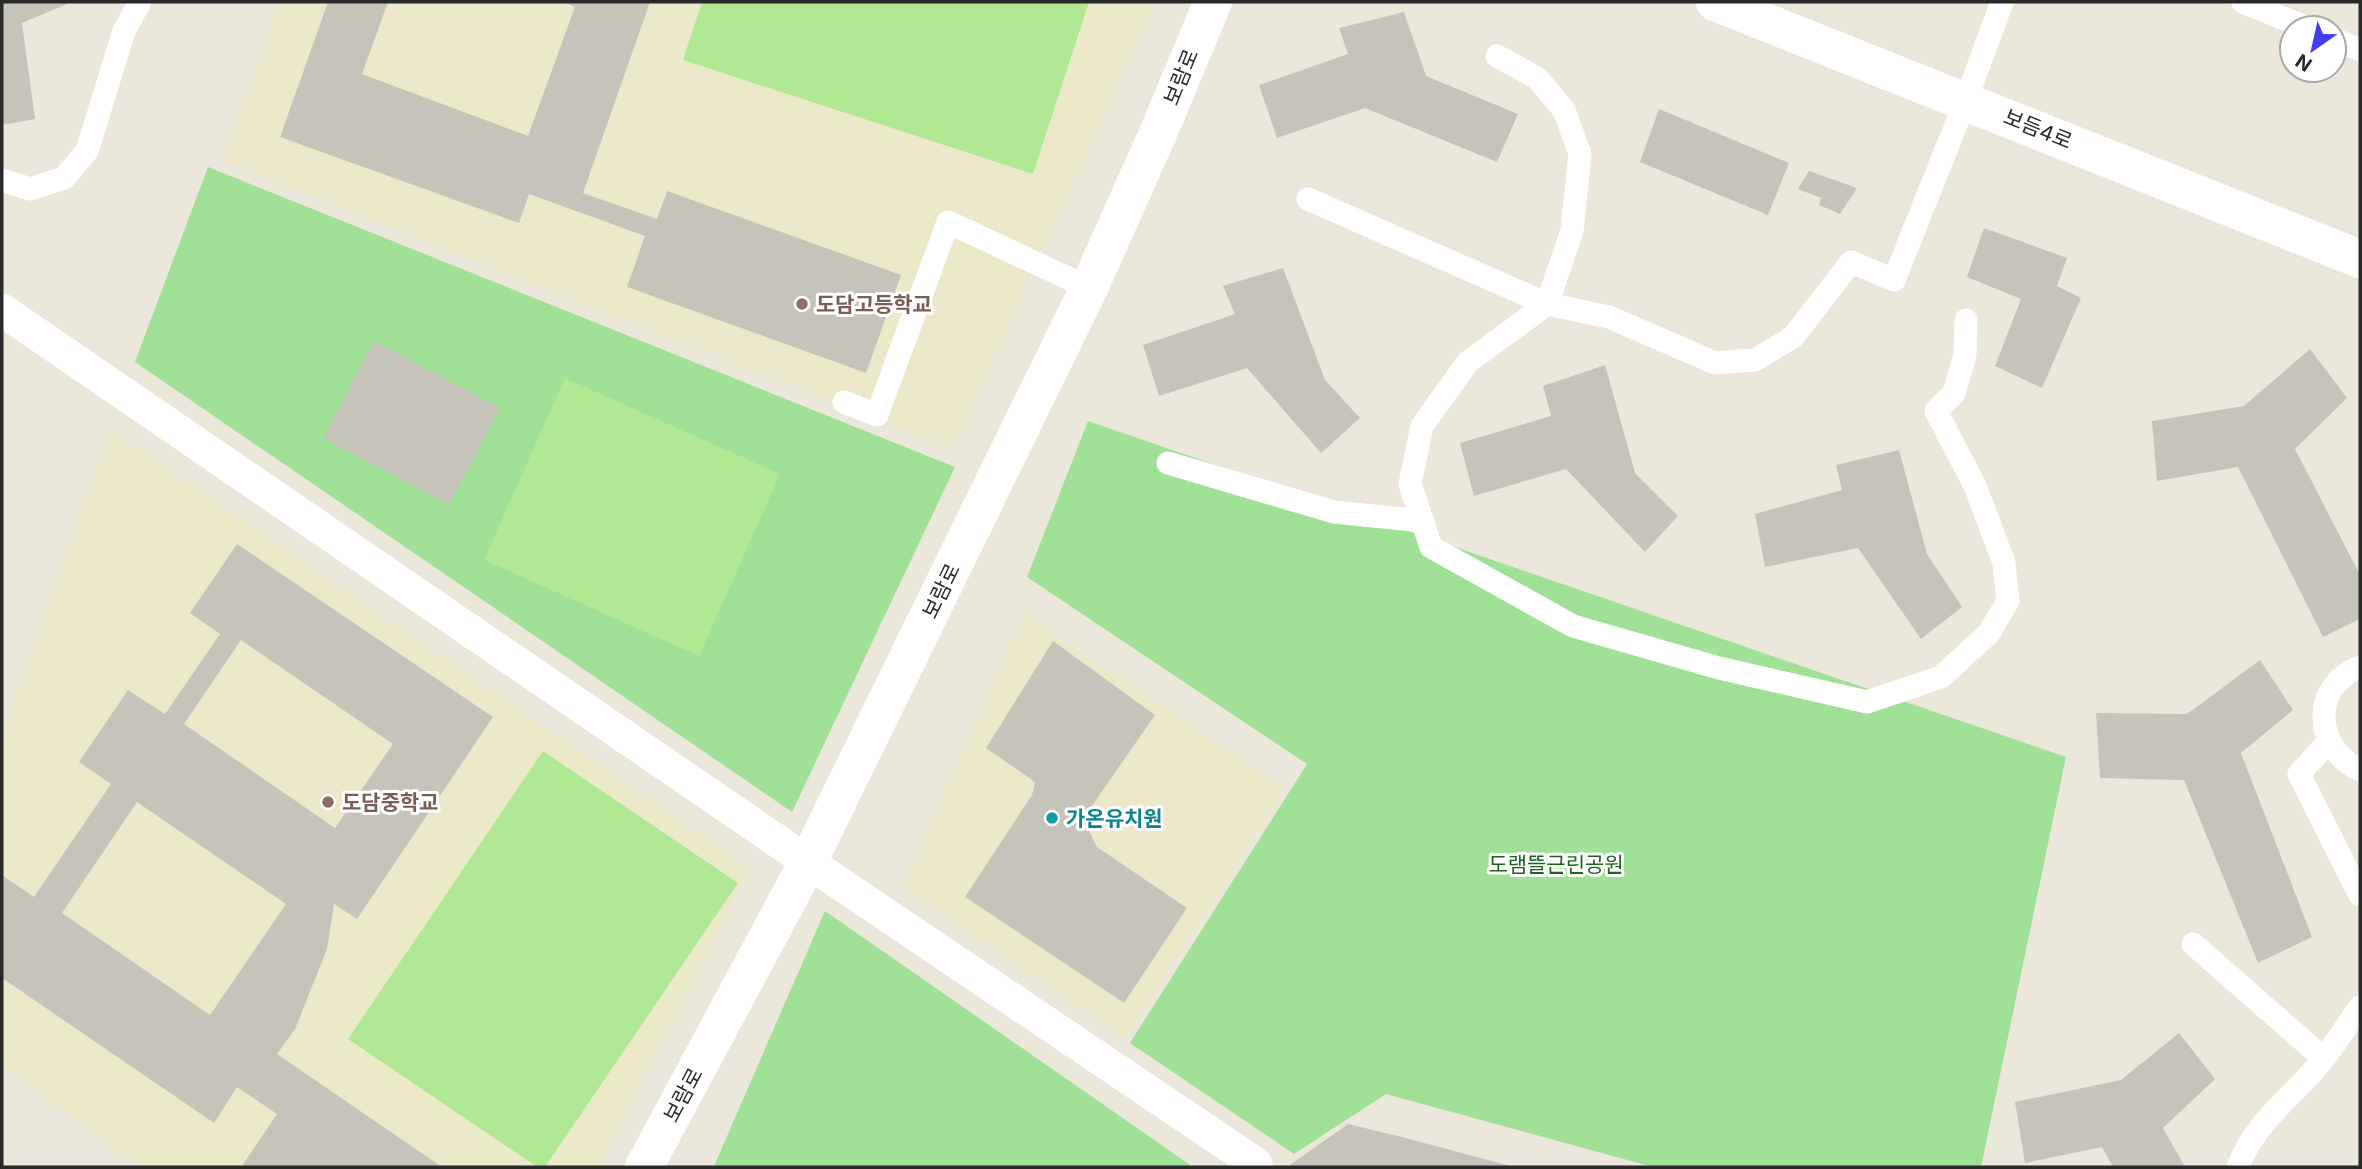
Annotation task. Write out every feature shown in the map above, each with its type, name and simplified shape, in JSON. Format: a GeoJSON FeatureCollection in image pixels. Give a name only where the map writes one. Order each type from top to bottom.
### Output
{"type":"FeatureCollection","features":[{"type":"Feature","properties":{"kind":"street","name":"보람로"},"geometry":{"type":"LineString","coordinates":[[644,1167],[808,862],[1089,289],[1213,2]]}},
{"type":"Feature","properties":{"kind":"street","name":"보듬4로"},"geometry":{"type":"LineString","coordinates":[[1715,2],[2360,259]]}},
{"type":"Feature","properties":{"kind":"street"},"geometry":{"type":"LineString","coordinates":[[2,310],[808,862],[1256,1164]]}},
{"type":"Feature","properties":{"kind":"lane"},"geometry":{"type":"LineString","coordinates":[[2,180],[30,189],[64,178],[87,151],[124,31],[140,2]]}},
{"type":"Feature","properties":{"kind":"lane"},"geometry":{"type":"LineString","coordinates":[[1308,199],[1547,304],[1609,317],[1715,363],[1755,360],[1793,337],[1851,262],[1894,280],[2002,2]]}},
{"type":"Feature","properties":{"kind":"lane"},"geometry":{"type":"LineString","coordinates":[[2243,2],[2278,16]]}},
{"type":"Feature","properties":{"kind":"lane"},"geometry":{"type":"LineString","coordinates":[[1497,56],[1537,78],[1564,110],[1580,154],[1572,230],[1547,304],[1468,362],[1422,426],[1410,484],[1431,547],[1573,626],[1719,668],[1867,702],[1941,677],[1989,633],[2008,601],[2004,563],[1975,486],[1936,411],[1954,393],[1965,355],[1966,320]]}},
{"type":"Feature","properties":{"kind":"lane"},"geometry":{"type":"LineString","coordinates":[[844,402],[877,415],[948,222],[1089,289]]}},
{"type":"Feature","properties":{"kind":"lane"},"geometry":{"type":"LineString","coordinates":[[1168,463],[1334,512],[1423,521]]}},
{"type":"Feature","properties":{"kind":"lane"},"geometry":{"type":"LineString","coordinates":[[2360,667],[2341,678],[2330,692],[2324,728],[2342,760],[2360,770]]}},
{"type":"Feature","properties":{"kind":"lane"},"geometry":{"type":"LineString","coordinates":[[2329,741],[2300,774],[2360,895]]}},
{"type":"Feature","properties":{"kind":"lane"},"geometry":{"type":"LineString","coordinates":[[2193,944],[2323,1058]]}},
{"type":"Feature","properties":{"kind":"lane"},"geometry":{"type":"LineString","coordinates":[[2238,1167],[2263,1121],[2316,1069],[2360,1007]]}},
{"type":"Feature","properties":{"kind":"shaded area","name":"도담고등학교"},"geometry":{"type":"Polygon","coordinates":[[[281,2],[1154,2],[952,448],[222,161],[281,2]]]}},
{"type":"Feature","properties":{"kind":"shaded area","name":"도담중학교"},"geometry":{"type":"Polygon","coordinates":[[[109,430],[749,868],[598,1167],[141,1167],[2,1066],[2,737],[109,430]]]}},
{"type":"Feature","properties":{"kind":"shaded area"},"geometry":{"type":"Polygon","coordinates":[[[1024,614],[1284,790],[1125,1038],[902,887],[1024,614]],[[1053,641],[987,748],[1035,782],[1032,795],[965,897],[1124,1003],[1187,908],[1097,847],[1087,827],[1089,810],[1155,715],[1053,641]]]}},
{"type":"Feature","properties":{"kind":"green space"},"geometry":{"type":"Polygon","coordinates":[[[702,2],[1089,2],[1033,174],[683,60],[702,2]]]}},
{"type":"Feature","properties":{"kind":"green space"},"geometry":{"type":"Polygon","coordinates":[[[208,167],[955,467],[792,812],[135,362],[208,167]]]}},
{"type":"Feature","properties":{"kind":"green space"},"geometry":{"type":"Polygon","coordinates":[[[565,378],[780,474],[699,656],[484,560],[565,378]]]}},
{"type":"Feature","properties":{"kind":"green space","name":"도램뜰근린공원"},"geometry":{"type":"Polygon","coordinates":[[[1088,421],[2066,757],[1981,1167],[1653,1167],[1386,1094],[1294,1154],[1130,1043],[1307,764],[1027,577],[1088,421]]]}},
{"type":"Feature","properties":{"kind":"green space"},"geometry":{"type":"Polygon","coordinates":[[[543,751],[738,883],[545,1167],[537,1167],[348,1039],[543,751]]]}},
{"type":"Feature","properties":{"kind":"green space"},"geometry":{"type":"Polygon","coordinates":[[[825,911],[1193,1167],[714,1166],[825,911]]]}},
{"type":"Feature","properties":{"kind":"building"},"geometry":{"type":"Polygon","coordinates":[[[2,2],[72,2],[22,23],[35,119],[2,125],[2,2]]]}},
{"type":"Feature","properties":{"kind":"building"},"geometry":{"type":"Polygon","coordinates":[[[328,2],[388,2],[362,74],[528,136],[575,7],[563,2],[650,2],[583,193],[657,219],[667,191],[901,275],[866,373],[627,287],[645,236],[529,194],[519,223],[280,137],[328,2]]]}},
{"type":"Feature","properties":{"kind":"building"},"geometry":{"type":"Polygon","coordinates":[[[1404,12],[1426,76],[1518,114],[1497,162],[1365,108],[1277,138],[1259,85],[1348,54],[1339,28],[1404,12]]]}},
{"type":"Feature","properties":{"kind":"building"},"geometry":{"type":"Polygon","coordinates":[[[1659,109],[1789,163],[1768,215],[1640,162],[1659,109]]]}},
{"type":"Feature","properties":{"kind":"building"},"geometry":{"type":"Polygon","coordinates":[[[1809,171],[1857,188],[1840,214],[1819,205],[1821,198],[1798,189],[1809,171]]]}},
{"type":"Feature","properties":{"kind":"building"},"geometry":{"type":"Polygon","coordinates":[[[1984,228],[2067,258],[2057,286],[2081,298],[2042,388],[1995,366],[2021,299],[1967,277],[1984,228]]]}},
{"type":"Feature","properties":{"kind":"building"},"geometry":{"type":"Polygon","coordinates":[[[1283,268],[1325,380],[1360,418],[1321,453],[1247,368],[1159,396],[1143,345],[1235,314],[1223,286],[1283,268]]]}},
{"type":"Feature","properties":{"kind":"building"},"geometry":{"type":"Polygon","coordinates":[[[374,341],[500,408],[449,505],[323,438],[374,341]]]}},
{"type":"Feature","properties":{"kind":"building"},"geometry":{"type":"Polygon","coordinates":[[[2310,349],[2347,398],[2295,449],[2360,575],[2360,619],[2323,637],[2238,467],[2157,481],[2152,421],[2244,406],[2310,349]]]}},
{"type":"Feature","properties":{"kind":"building"},"geometry":{"type":"Polygon","coordinates":[[[1605,365],[1635,473],[1678,516],[1645,552],[1566,469],[1474,496],[1460,443],[1551,416],[1543,386],[1605,365]]]}},
{"type":"Feature","properties":{"kind":"building"},"geometry":{"type":"Polygon","coordinates":[[[1899,450],[1927,554],[1962,607],[1921,639],[1858,548],[1765,567],[1755,514],[1842,490],[1836,465],[1899,450]]]}},
{"type":"Feature","properties":{"kind":"building"},"geometry":{"type":"Polygon","coordinates":[[[237,544],[493,717],[357,919],[334,904],[327,949],[295,1029],[277,1054],[442,1167],[244,1167],[242,1166],[277,1114],[237,1087],[214,1123],[2,978],[2,875],[34,897],[111,784],[79,762],[128,690],[165,714],[220,634],[190,613],[237,544]],[[241,640],[184,724],[335,828],[393,744],[241,640]],[[137,802],[62,913],[210,1015],[286,904],[137,802]]]}},
{"type":"Feature","properties":{"kind":"building","name":"가온유치원"},"geometry":{"type":"Polygon","coordinates":[[[1053,641],[1155,715],[1089,810],[1087,827],[1097,847],[1187,908],[1124,1003],[965,897],[1032,795],[1035,782],[986,748],[1053,641]]]}},
{"type":"Feature","properties":{"kind":"building"},"geometry":{"type":"Polygon","coordinates":[[[2260,660],[2293,710],[2241,753],[2312,937],[2258,963],[2184,780],[2100,778],[2096,713],[2187,714],[2260,660]]]}},
{"type":"Feature","properties":{"kind":"building"},"geometry":{"type":"Polygon","coordinates":[[[2179,1033],[2215,1079],[2163,1128],[2185,1167],[2113,1167],[2102,1147],[2025,1163],[2015,1102],[2121,1080],[2179,1033]]]}},
{"type":"Feature","properties":{"kind":"building"},"geometry":{"type":"Polygon","coordinates":[[[1348,1124],[1402,1137],[1514,1167],[1287,1167],[1348,1124]]]}},
{"type":"Feature","properties":{"kind":"place","name":"도담고등학교"},"geometry":{"type":"Point","coordinates":[802,304]}},
{"type":"Feature","properties":{"kind":"place","name":"도담중학교"},"geometry":{"type":"Point","coordinates":[328,802]}},
{"type":"Feature","properties":{"kind":"place","name":"가온유치원"},"geometry":{"type":"Point","coordinates":[1052,818]}}]}
